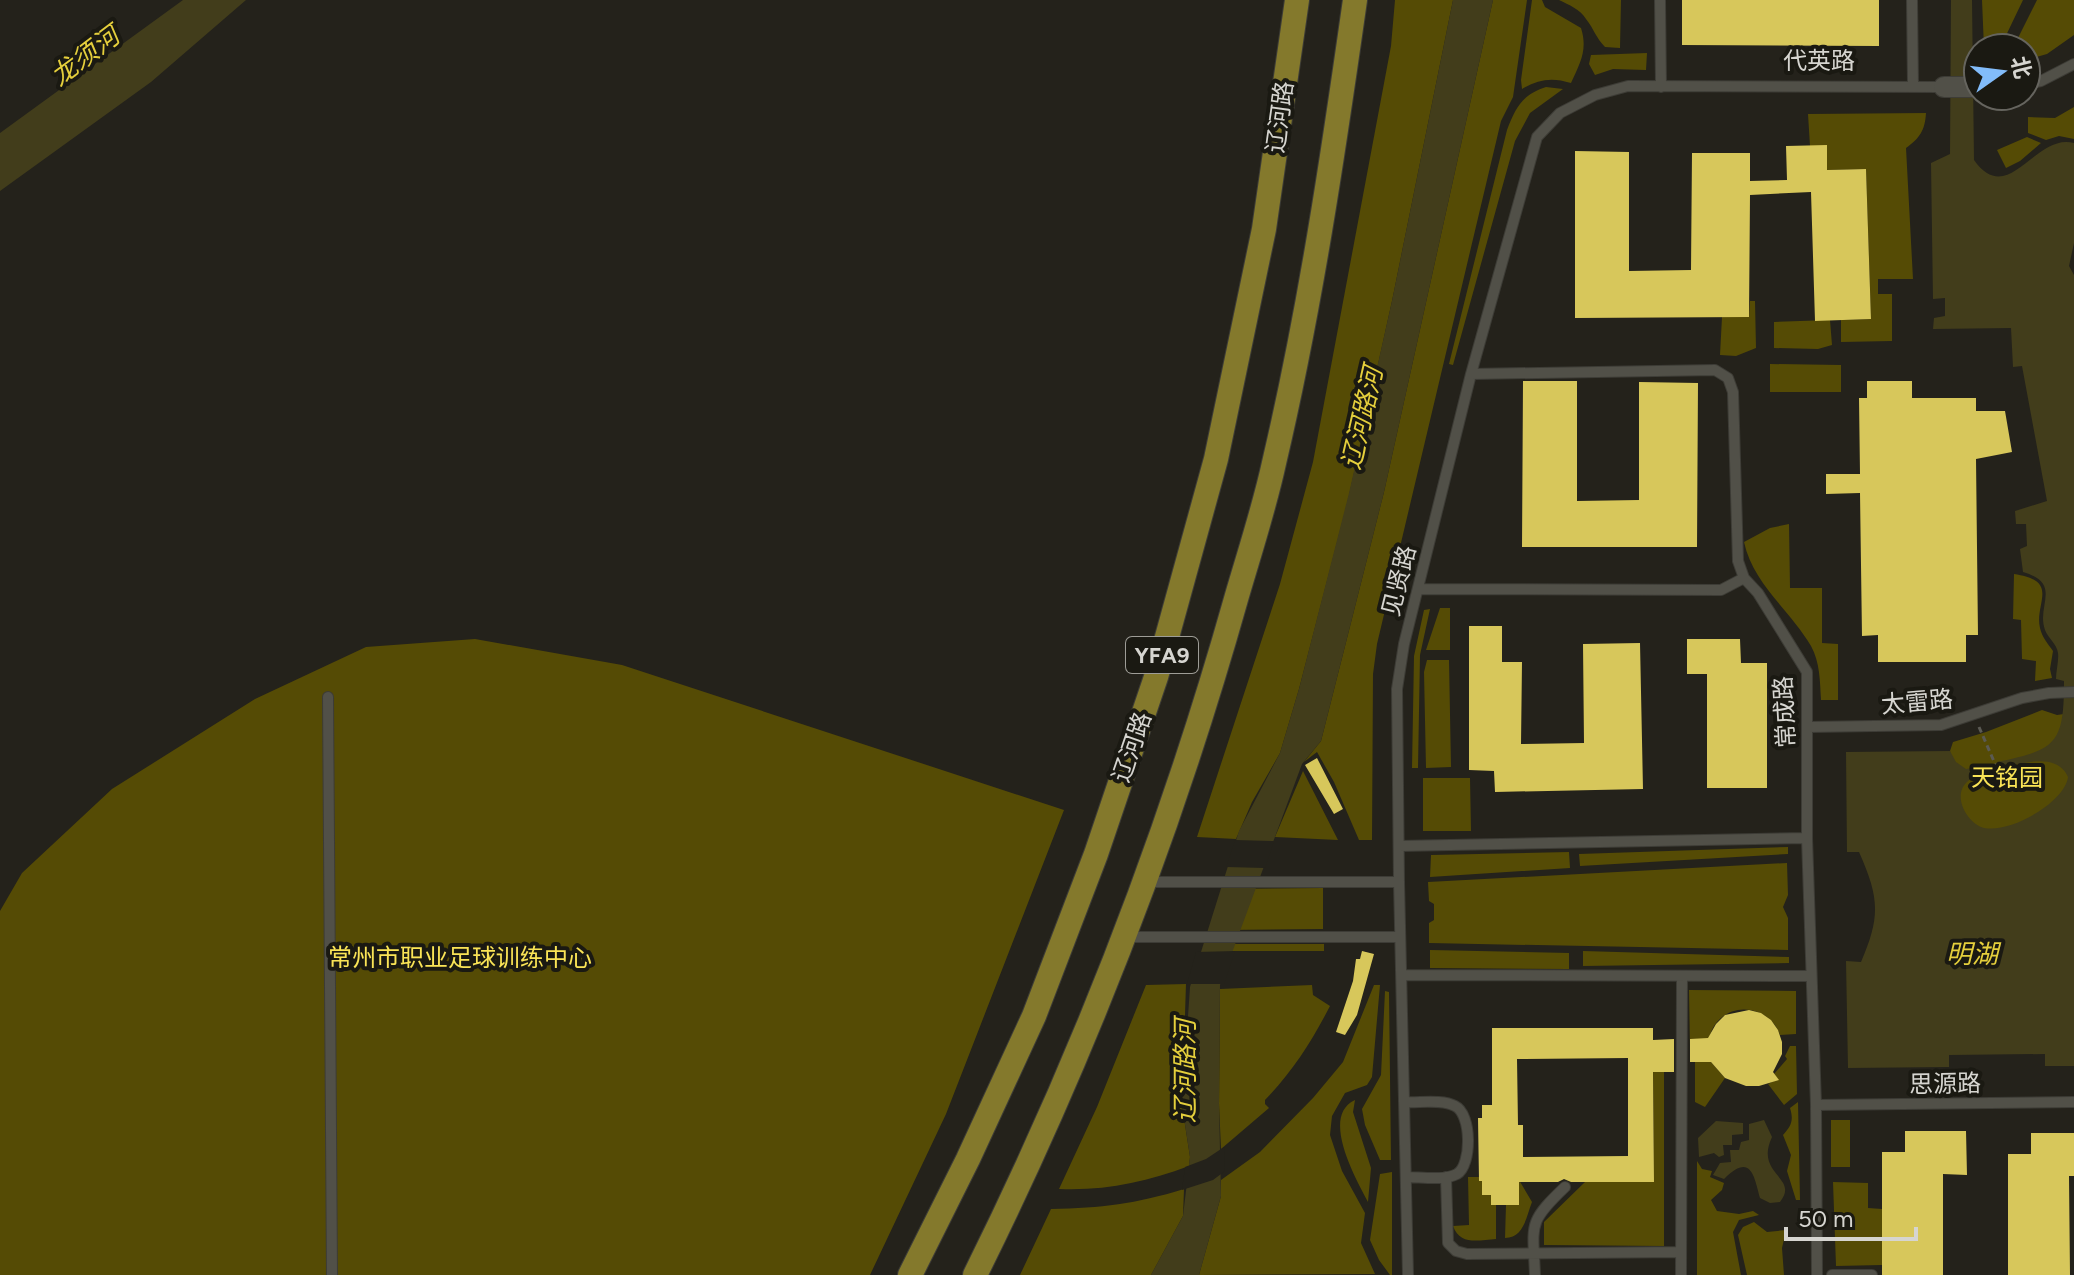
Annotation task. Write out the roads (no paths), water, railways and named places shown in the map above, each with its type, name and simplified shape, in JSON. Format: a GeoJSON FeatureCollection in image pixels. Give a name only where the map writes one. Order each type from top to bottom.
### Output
{"type":"FeatureCollection","features":[{"type":"Feature","properties":{"kind":"main road","name":"辽河路"},"geometry":{"type":"LineString","coordinates":[[910,1275],[1034,1016],[1096,854],[1156,677],[1216,459],[1264,229],[1297,0]]}},
{"type":"Feature","properties":{"kind":"main road","name":"YFA9"},"geometry":{"type":"LineString","coordinates":[[975,1275],[1023,1178],[1086,1036],[1146,882],[1210,692],[1274,465],[1321,233],[1355,0]]}},
{"type":"Feature","properties":{"kind":"street","name":"代英路"},"geometry":{"type":"LineString","coordinates":[[1944,87],[1962,87]]}},
{"type":"Feature","properties":{"kind":"lane"},"geometry":{"type":"LineString","coordinates":[[1660,0],[1661,87]]}},
{"type":"Feature","properties":{"kind":"lane"},"geometry":{"type":"LineString","coordinates":[[1912,0],[1913,86]]}},
{"type":"Feature","properties":{"kind":"lane"},"geometry":{"type":"LineString","coordinates":[[2042,80],[2074,64]]}},
{"type":"Feature","properties":{"kind":"lane","name":"见贤路"},"geometry":{"type":"LineString","coordinates":[[1408,1275],[1397,689],[1404,644],[1471,374],[1537,137],[1560,113],[1595,95],[1628,86],[1661,87]]}},
{"type":"Feature","properties":{"kind":"lane","name":"代英路"},"geometry":{"type":"LineString","coordinates":[[1661,87],[1944,87]]}},
{"type":"Feature","properties":{"kind":"lane","name":"常成路"},"geometry":{"type":"LineString","coordinates":[[1471,374],[1715,370],[1728,378],[1733,392],[1738,561],[1744,578],[1758,593],[1807,672],[1807,838],[1816,1105],[1817,1275]]}},
{"type":"Feature","properties":{"kind":"lane"},"geometry":{"type":"LineString","coordinates":[[1418,589],[1721,590],[1744,578]]}},
{"type":"Feature","properties":{"kind":"lane","name":"太雷路"},"geometry":{"type":"LineString","coordinates":[[1808,727],[1941,725],[2022,698],[2074,692]]}},
{"type":"Feature","properties":{"kind":"lane"},"geometry":{"type":"LineString","coordinates":[[328,697],[332,1275]]}},
{"type":"Feature","properties":{"kind":"lane"},"geometry":{"type":"LineString","coordinates":[[1399,846],[1807,838]]}},
{"type":"Feature","properties":{"kind":"lane"},"geometry":{"type":"LineString","coordinates":[[1146,882],[1399,882]]}},
{"type":"Feature","properties":{"kind":"lane"},"geometry":{"type":"LineString","coordinates":[[1125,937],[1400,937]]}},
{"type":"Feature","properties":{"kind":"lane"},"geometry":{"type":"LineString","coordinates":[[1402,975],[1810,976]]}},
{"type":"Feature","properties":{"kind":"lane"},"geometry":{"type":"LineString","coordinates":[[1681,1275],[1682,976]]}},
{"type":"Feature","properties":{"kind":"lane"},"geometry":{"type":"LineString","coordinates":[[1405,1102],[1452,1104],[1461,1109],[1467,1121],[1467,1160],[1461,1171],[1446,1177],[1406,1177]]}},
{"type":"Feature","properties":{"kind":"lane","name":"思源路"},"geometry":{"type":"LineString","coordinates":[[1816,1105],[2074,1102]]}},
{"type":"Feature","properties":{"kind":"lane"},"geometry":{"type":"LineString","coordinates":[[1446,1177],[1448,1243],[1456,1251],[1467,1254],[1681,1252]]}},
{"type":"Feature","properties":{"kind":"lane"},"geometry":{"type":"LineString","coordinates":[[1535,1275],[1534,1223],[1539,1211],[1565,1187]]}},
{"type":"Feature","properties":{"kind":"lane"},"geometry":{"type":"LineString","coordinates":[[1832,1275],[1872,1275]]}},
{"type":"Feature","properties":{"kind":"water"},"geometry":{"type":"Polygon","coordinates":[[[183,0],[246,0],[151,82],[0,191],[0,133],[183,0]]]}},
{"type":"Feature","properties":{"kind":"water","name":"辽河路河"},"geometry":{"type":"Polygon","coordinates":[[[1453,0],[1493,0],[1384,492],[1321,741],[1302,764],[1220,985],[1221,1196],[1199,1275],[1151,1275],[1183,1216],[1190,1157],[1182,1105],[1190,987],[1239,831],[1280,753],[1299,689],[1349,493],[1392,301],[1453,0]]]}},
{"type":"Feature","properties":{"kind":"water","name":"明湖"},"geometry":{"type":"Polygon","coordinates":[[[1951,0],[1972,0],[1972,32],[1962,32],[1962,112],[1973,112],[1974,160],[1987,173],[1999,176],[2011,173],[2047,148],[2060,143],[2074,143],[2074,243],[2069,266],[2074,275],[2074,1066],[2045,1066],[2045,1054],[1949,1055],[1949,1067],[1848,1068],[1846,961],[1861,962],[1872,932],[1875,907],[1871,882],[1859,852],[1847,852],[1846,752],[1950,751],[1956,762],[1966,769],[1989,765],[1992,771],[1973,778],[1963,786],[1961,799],[1962,806],[1975,824],[1992,829],[2019,822],[2046,807],[2057,797],[2068,777],[2063,769],[2047,762],[2027,762],[1999,769],[1997,762],[2033,753],[2053,740],[2062,718],[2064,681],[2056,679],[2058,653],[2043,621],[2045,589],[2035,577],[2023,572],[2020,549],[2027,546],[2026,524],[2016,524],[2015,511],[2047,501],[2022,366],[2013,367],[2011,328],[1933,329],[1934,318],[1945,316],[1945,298],[1933,299],[1931,163],[1950,154],[1951,0]]]}},
{"type":"Feature","properties":{"kind":"water"},"geometry":{"type":"Polygon","coordinates":[[[1764,1120],[1772,1137],[1768,1160],[1785,1187],[1780,1202],[1770,1203],[1760,1198],[1753,1175],[1746,1167],[1740,1167],[1724,1179],[1713,1175],[1720,1163],[1731,1162],[1730,1150],[1739,1150],[1741,1142],[1749,1140],[1749,1124],[1764,1120]]]}},
{"type":"Feature","properties":{"kind":"water"},"geometry":{"type":"Polygon","coordinates":[[[1716,1121],[1743,1123],[1743,1134],[1732,1135],[1732,1145],[1723,1145],[1724,1155],[1719,1157],[1714,1153],[1699,1157],[1698,1138],[1716,1121]]]}},
{"type":"Feature","properties":{"kind":"water label","name":"龙须河"},"geometry":{"type":"Point","coordinates":[85,56]}},
{"type":"Feature","properties":{"kind":"park label","name":"天铭园"},"geometry":{"type":"Point","coordinates":[2007,778]}},
{"type":"Feature","properties":{"kind":"park label","name":"常州市职业足球训练中心"},"geometry":{"type":"Point","coordinates":[460,958]}}]}
